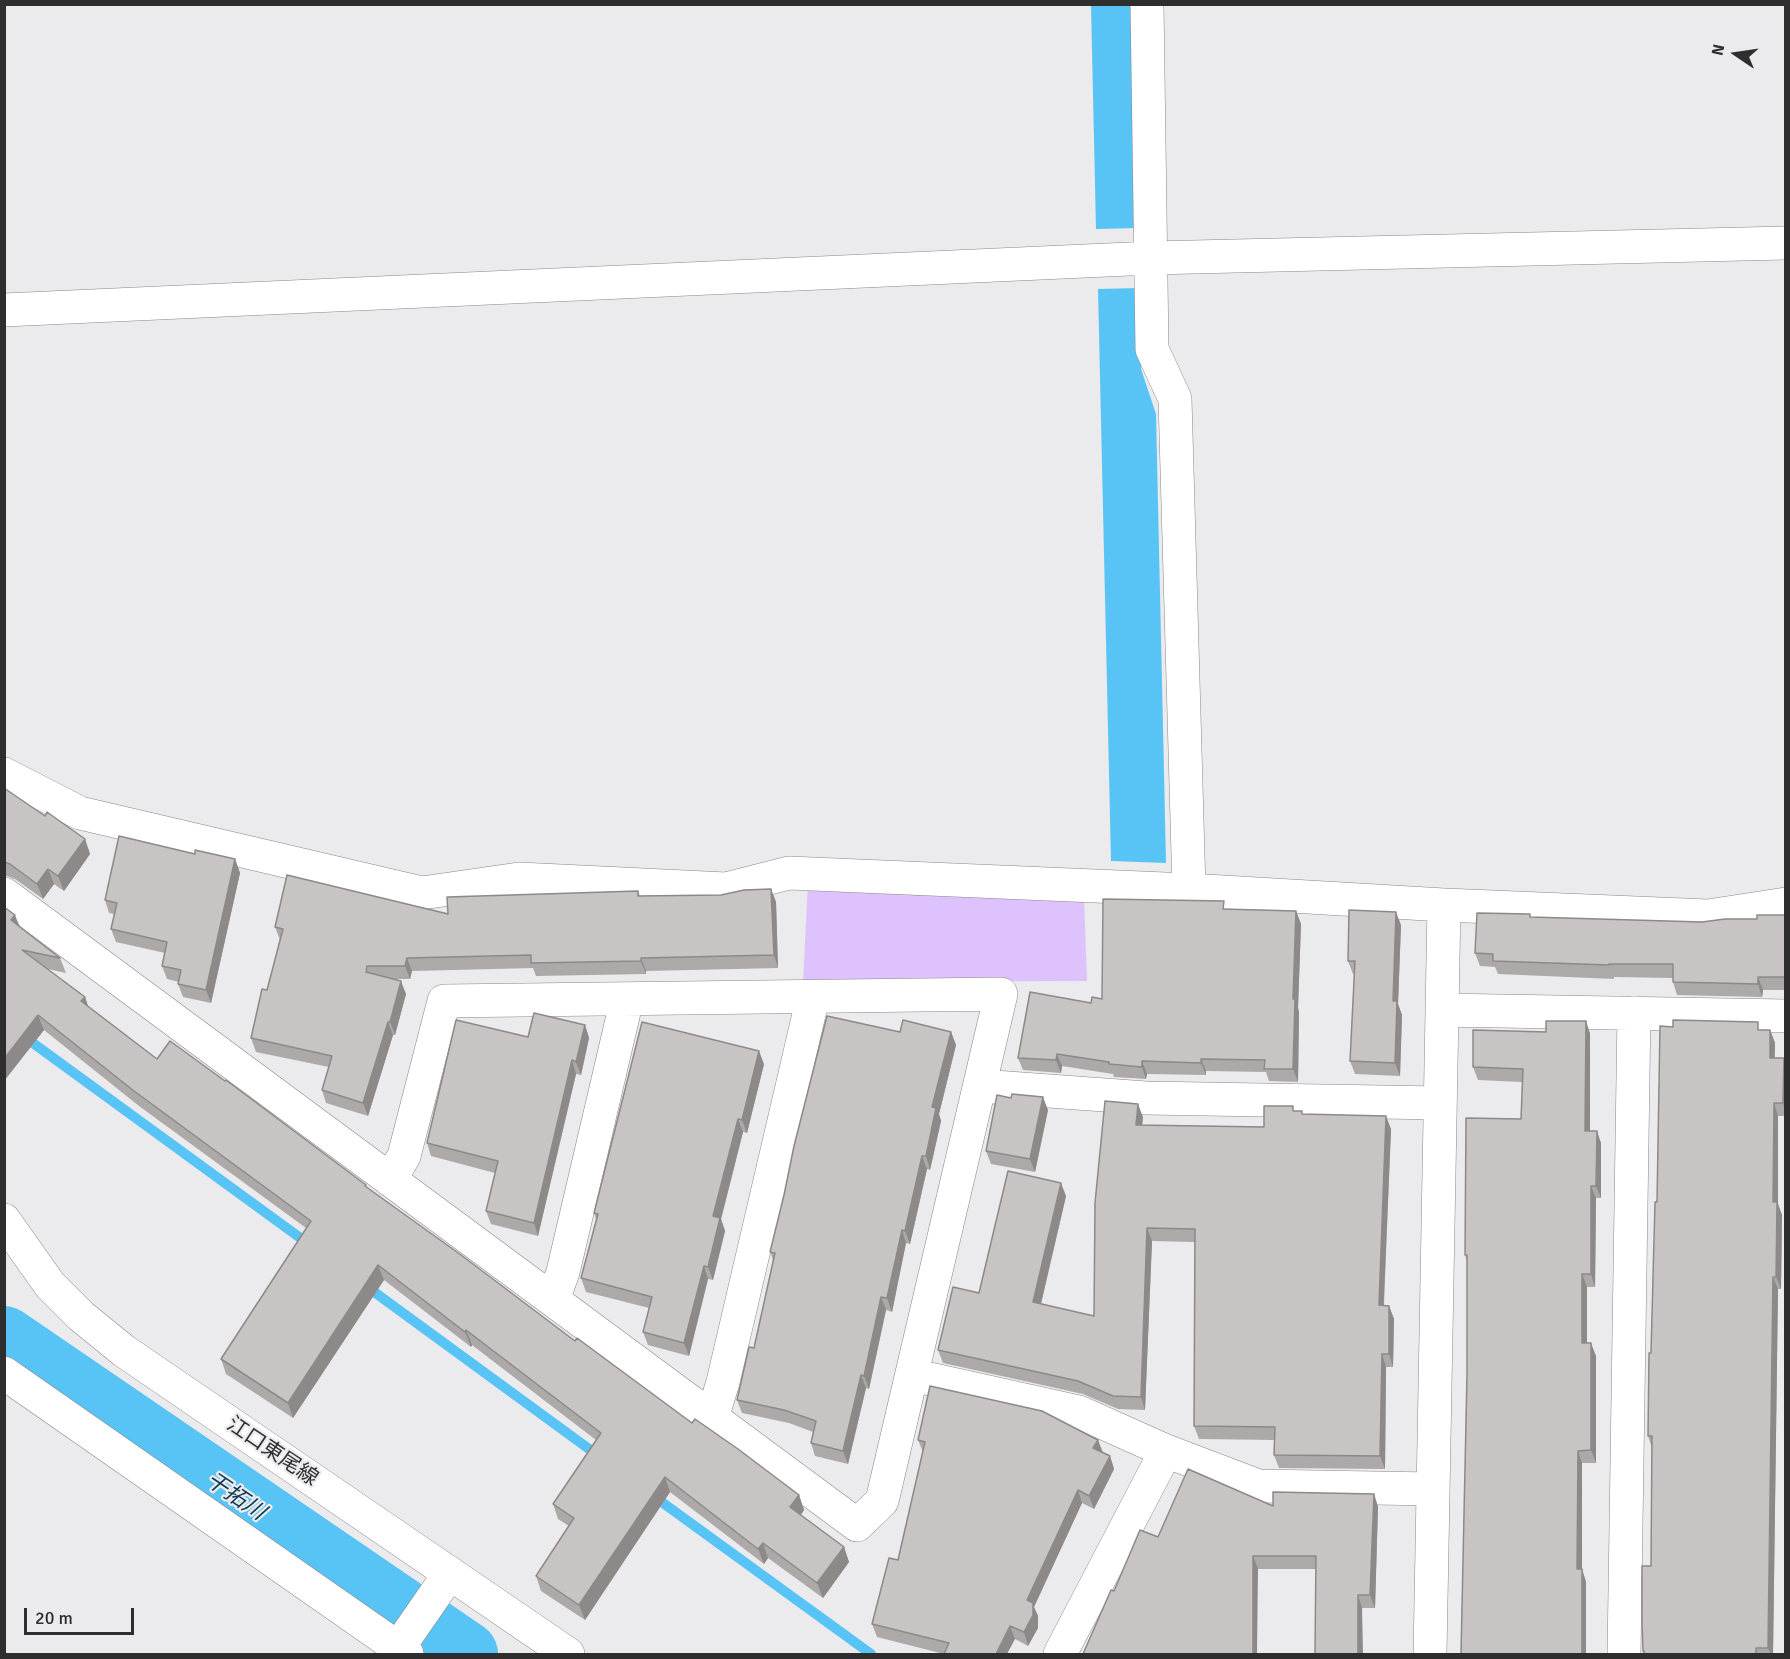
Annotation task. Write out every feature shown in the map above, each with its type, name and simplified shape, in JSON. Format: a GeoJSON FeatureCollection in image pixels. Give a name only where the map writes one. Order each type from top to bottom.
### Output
{"type":"FeatureCollection","features":[{"type":"Feature","properties":{"kind":"street"},"geometry":{"type":"LineString","coordinates":[[1147,4],[1152,349],[1175,399],[1189,890]]}},
{"type":"Feature","properties":{"kind":"street"},"geometry":{"type":"LineString","coordinates":[[4,310],[1151,258],[1785,243]]}},
{"type":"Feature","properties":{"kind":"street"},"geometry":{"type":"LineString","coordinates":[[4,774],[80,813],[422,893],[519,879],[726,889],[789,873],[1189,890],[1444,905],[1708,915],[1785,903]]}},
{"type":"Feature","properties":{"kind":"street"},"geometry":{"type":"LineString","coordinates":[[4,894],[390,1180],[553,1300],[856,1525],[882,1501],[1001,994],[444,1001],[404,1156],[390,1180]]}},
{"type":"Feature","properties":{"kind":"street"},"geometry":{"type":"LineString","coordinates":[[1430,1654],[1444,905]]}},
{"type":"Feature","properties":{"kind":"street"},"geometry":{"type":"LineString","coordinates":[[712,1418],[723,1382],[813,997]]}},
{"type":"Feature","properties":{"kind":"street"},"geometry":{"type":"LineString","coordinates":[[553,1300],[563,1272],[627,999]]}},
{"type":"Feature","properties":{"kind":"street"},"geometry":{"type":"LineString","coordinates":[[1442,1010],[1785,1016]]}},
{"type":"Feature","properties":{"kind":"street"},"geometry":{"type":"LineString","coordinates":[[1624,1654],[1634,1013]]}},
{"type":"Feature","properties":{"kind":"street"},"geometry":{"type":"LineString","coordinates":[[980,1086],[1146,1098],[1440,1103]]}},
{"type":"Feature","properties":{"kind":"street","name":"江口東尾線"},"geometry":{"type":"LineString","coordinates":[[4,1220],[50,1285],[81,1316],[124,1351],[568,1654]]}},
{"type":"Feature","properties":{"kind":"street"},"geometry":{"type":"LineString","coordinates":[[4,1373],[400,1649],[450,1573]]}},
{"type":"Feature","properties":{"kind":"street"},"geometry":{"type":"LineString","coordinates":[[912,1375],[1078,1412],[1166,1451],[1258,1486],[1433,1489]]}},
{"type":"Feature","properties":{"kind":"street"},"geometry":{"type":"LineString","coordinates":[[1060,1654],[1166,1451]]}},
{"type":"Feature","properties":{"kind":"shaded area"},"geometry":{"type":"Polygon","coordinates":[[[808,882],[1084,898],[1087,981],[803,982],[808,882]]]}},
{"type":"Feature","properties":{"kind":"water"},"geometry":{"type":"Polygon","coordinates":[[[1091,5],[1132,5],[1137,228],[1096,229],[1091,5]]]}},
{"type":"Feature","properties":{"kind":"water"},"geometry":{"type":"Polygon","coordinates":[[[1139,288],[1141,369],[1156,414],[1166,863],[1111,861],[1098,289],[1139,288]]]}},
{"type":"Feature","properties":{"kind":"building"},"geometry":{"type":"Polygon","coordinates":[[[4,788],[45,816],[47,812],[85,839],[58,876],[48,869],[37,884],[4,862],[4,788]]]}},
{"type":"Feature","properties":{"kind":"building"},"geometry":{"type":"Polygon","coordinates":[[[119,836],[195,854],[195,850],[235,859],[206,990],[178,984],[181,970],[162,966],[167,942],[111,929],[117,903],[105,900],[119,836]]]}},
{"type":"Feature","properties":{"kind":"building"},"geometry":{"type":"Polygon","coordinates":[[[287,875],[448,914],[447,897],[638,891],[638,896],[721,895],[744,890],[771,889],[774,955],[531,963],[531,955],[407,958],[405,966],[367,966],[366,972],[401,981],[363,1103],[322,1090],[332,1056],[251,1038],[262,989],[267,990],[283,929],[275,927],[287,875]]]}},
{"type":"Feature","properties":{"kind":"building"},"geometry":{"type":"Polygon","coordinates":[[[1103,899],[1224,901],[1223,909],[1296,911],[1293,1069],[1264,1069],[1265,1060],[1201,1059],[1201,1063],[1142,1061],[1142,1067],[1109,1064],[1109,1062],[1057,1054],[1056,1060],[1018,1058],[1030,992],[1091,1003],[1092,997],[1102,999],[1103,899]]]}},
{"type":"Feature","properties":{"kind":"building"},"geometry":{"type":"Polygon","coordinates":[[[4,907],[15,915],[11,920],[60,958],[22,950],[85,997],[81,1001],[157,1059],[170,1041],[226,1080],[575,1341],[577,1338],[692,1423],[695,1419],[799,1495],[790,1507],[844,1547],[817,1583],[763,1543],[758,1549],[665,1477],[579,1605],[536,1576],[574,1518],[553,1504],[601,1433],[378,1265],[288,1403],[221,1359],[311,1221],[134,1091],[38,1015],[4,1059],[4,907]]]}},
{"type":"Feature","properties":{"kind":"building"},"geometry":{"type":"Polygon","coordinates":[[[1349,910],[1396,912],[1393,1001],[1397,1001],[1395,1063],[1350,1061],[1355,961],[1348,961],[1349,910]]]}},
{"type":"Feature","properties":{"kind":"building"},"geometry":{"type":"Polygon","coordinates":[[[1477,913],[1530,914],[1530,917],[1702,922],[1757,919],[1757,915],[1785,915],[1785,977],[1758,977],[1758,984],[1673,982],[1673,964],[1609,965],[1493,961],[1493,954],[1475,953],[1477,913]]]}},
{"type":"Feature","properties":{"kind":"building"},"geometry":{"type":"Polygon","coordinates":[[[534,1013],[585,1025],[576,1062],[572,1060],[534,1223],[486,1211],[498,1161],[427,1143],[456,1020],[528,1037],[534,1013]]]}},
{"type":"Feature","properties":{"kind":"building"},"geometry":{"type":"Polygon","coordinates":[[[827,1016],[900,1032],[903,1020],[951,1032],[932,1107],[936,1108],[926,1156],[922,1156],[887,1298],[881,1297],[864,1376],[861,1375],[843,1451],[811,1443],[816,1421],[784,1410],[737,1400],[749,1347],[754,1348],[775,1253],[770,1252],[827,1016]]]}},
{"type":"Feature","properties":{"kind":"building"},"geometry":{"type":"Polygon","coordinates":[[[1673,1020],[1758,1022],[1758,1030],[1770,1030],[1770,1058],[1784,1058],[1783,1103],[1774,1103],[1773,1202],[1777,1202],[1776,1277],[1773,1277],[1768,1648],[1756,1648],[1756,1654],[1644,1654],[1643,1651],[1642,1566],[1651,1566],[1652,1436],[1648,1436],[1649,1353],[1651,1353],[1655,1202],[1657,1202],[1660,1026],[1673,1027],[1673,1020]]]}},
{"type":"Feature","properties":{"kind":"building"},"geometry":{"type":"Polygon","coordinates":[[[1546,1021],[1586,1021],[1585,1131],[1597,1131],[1596,1186],[1591,1186],[1591,1274],[1582,1274],[1582,1343],[1591,1343],[1591,1450],[1578,1451],[1577,1569],[1582,1569],[1582,1654],[1461,1654],[1467,1375],[1466,1118],[1521,1119],[1523,1069],[1473,1067],[1473,1030],[1546,1032],[1546,1021]]]}},
{"type":"Feature","properties":{"kind":"building"},"geometry":{"type":"Polygon","coordinates":[[[642,1022],[759,1051],[742,1120],[738,1119],[713,1216],[720,1218],[708,1267],[704,1266],[684,1343],[643,1332],[652,1297],[581,1278],[598,1214],[594,1213],[642,1022]]]}},
{"type":"Feature","properties":{"kind":"building"},"geometry":{"type":"Polygon","coordinates":[[[1012,1094],[1043,1097],[1030,1159],[986,1151],[997,1095],[1011,1098],[1012,1094]]]}},
{"type":"Feature","properties":{"kind":"building"},"geometry":{"type":"Polygon","coordinates":[[[1105,1101],[1138,1104],[1136,1125],[1264,1127],[1264,1106],[1293,1106],[1293,1111],[1302,1111],[1302,1114],[1386,1116],[1379,1305],[1389,1306],[1389,1354],[1382,1354],[1380,1456],[1274,1455],[1275,1427],[1194,1426],[1195,1229],[1147,1228],[1141,1397],[1113,1396],[1078,1381],[938,1350],[953,1287],[979,1293],[1008,1171],[1061,1183],[1033,1302],[1094,1316],[1095,1203],[1105,1101]]]}},
{"type":"Feature","properties":{"kind":"building"},"geometry":{"type":"Polygon","coordinates":[[[930,1386],[1042,1411],[1098,1440],[1093,1448],[1110,1456],[1089,1496],[1078,1490],[1027,1600],[1033,1603],[1033,1615],[1024,1632],[1010,1626],[996,1654],[944,1654],[949,1643],[872,1624],[889,1558],[898,1560],[925,1442],[918,1440],[930,1386]]]}},
{"type":"Feature","properties":{"kind":"building"},"geometry":{"type":"Polygon","coordinates":[[[1188,1469],[1273,1506],[1273,1492],[1374,1494],[1370,1595],[1358,1595],[1358,1654],[1315,1654],[1316,1556],[1253,1556],[1253,1654],[1083,1654],[1111,1590],[1114,1591],[1140,1530],[1158,1537],[1188,1469]]]}},
{"type":"Feature","properties":{"kind":"waterway"},"geometry":{"type":"LineString","coordinates":[[4,1022],[310,1245]]}},
{"type":"Feature","properties":{"kind":"waterway"},"geometry":{"type":"LineString","coordinates":[[366,1286],[600,1457]]}},
{"type":"Feature","properties":{"kind":"waterway","name":"干拓川"},"geometry":{"type":"LineString","coordinates":[[4,1339],[465,1654]]}},
{"type":"Feature","properties":{"kind":"waterway"},"geometry":{"type":"LineString","coordinates":[[652,1495],[871,1654]]}}]}
